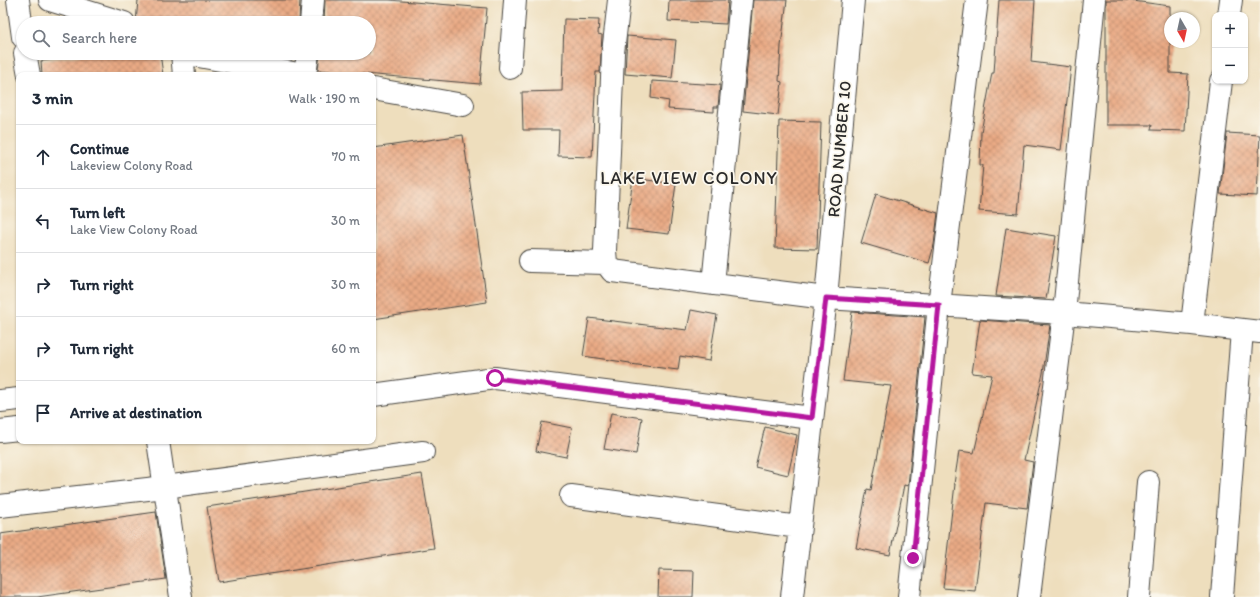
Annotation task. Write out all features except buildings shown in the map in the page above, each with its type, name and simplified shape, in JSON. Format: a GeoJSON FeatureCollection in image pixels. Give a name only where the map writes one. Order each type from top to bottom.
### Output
{"type":"FeatureCollection","features":[{"type":"Feature","properties":{"kind":"street"},"geometry":{"type":"LineString","coordinates":[[18,0],[20,16]]}},
{"type":"Feature","properties":{"kind":"street"},"geometry":{"type":"LineString","coordinates":[[50,0],[114,14]]}},
{"type":"Feature","properties":{"kind":"street"},"geometry":{"type":"LineString","coordinates":[[312,16],[313,0]]}},
{"type":"Feature","properties":{"kind":"street"},"geometry":{"type":"LineString","coordinates":[[510,68],[515,0]]}},
{"type":"Feature","properties":{"kind":"street"},"geometry":{"type":"LineString","coordinates":[[619,0],[613,54],[605,250],[606,263],[612,271],[826,298],[1064,313],[1192,324],[1251,331],[1222,597]]}},
{"type":"Feature","properties":{"kind":"street"},"geometry":{"type":"LineString","coordinates":[[713,284],[741,0]]}},
{"type":"Feature","properties":{"kind":"street","name":"ROAD NUMBER 10"},"geometry":{"type":"LineString","coordinates":[[792,597],[826,298],[853,0]]}},
{"type":"Feature","properties":{"kind":"street"},"geometry":{"type":"LineString","coordinates":[[909,597],[939,305],[977,0]]}},
{"type":"Feature","properties":{"kind":"street"},"geometry":{"type":"LineString","coordinates":[[1029,597],[1064,313],[1094,0]]}},
{"type":"Feature","properties":{"kind":"street"},"geometry":{"type":"LineString","coordinates":[[1229,12],[1231,0]]}},
{"type":"Feature","properties":{"kind":"street"},"geometry":{"type":"LineString","coordinates":[[26,60],[28,72]]}},
{"type":"Feature","properties":{"kind":"street"},"geometry":{"type":"LineString","coordinates":[[183,60],[184,72]]}},
{"type":"Feature","properties":{"kind":"street"},"geometry":{"type":"LineString","coordinates":[[221,60],[288,72]]}},
{"type":"Feature","properties":{"kind":"street"},"geometry":{"type":"LineString","coordinates":[[305,72],[307,60]]}},
{"type":"Feature","properties":{"kind":"street"},"geometry":{"type":"LineString","coordinates":[[1192,324],[1221,84]]}},
{"type":"Feature","properties":{"kind":"street"},"geometry":{"type":"LineString","coordinates":[[376,90],[463,105]]}},
{"type":"Feature","properties":{"kind":"street"},"geometry":{"type":"LineString","coordinates":[[530,261],[606,263]]}},
{"type":"Feature","properties":{"kind":"street"},"geometry":{"type":"LineString","coordinates":[[376,395],[495,378],[812,418]]}},
{"type":"Feature","properties":{"kind":"street"},"geometry":{"type":"LineString","coordinates":[[0,401],[16,399]]}},
{"type":"Feature","properties":{"kind":"street"},"geometry":{"type":"LineString","coordinates":[[0,431],[16,429]]}},
{"type":"Feature","properties":{"kind":"street"},"geometry":{"type":"LineString","coordinates":[[158,444],[181,597]]}},
{"type":"Feature","properties":{"kind":"street"},"geometry":{"type":"LineString","coordinates":[[0,506],[165,487],[423,452]]}},
{"type":"Feature","properties":{"kind":"street"},"geometry":{"type":"LineString","coordinates":[[1139,597],[1148,482]]}},
{"type":"Feature","properties":{"kind":"street"},"geometry":{"type":"LineString","coordinates":[[571,496],[799,527]]}},
{"type":"Feature","properties":{"kind":"district","name":"LAKE VIEW COLONY"},"geometry":{"type":"Point","coordinates":[689,178]}},
{"type":"Feature","properties":{"kind":"route"},"geometry":{"type":"LineString","coordinates":[[495,378],[812,418],[826,298],[939,305],[913,558]]}}]}
